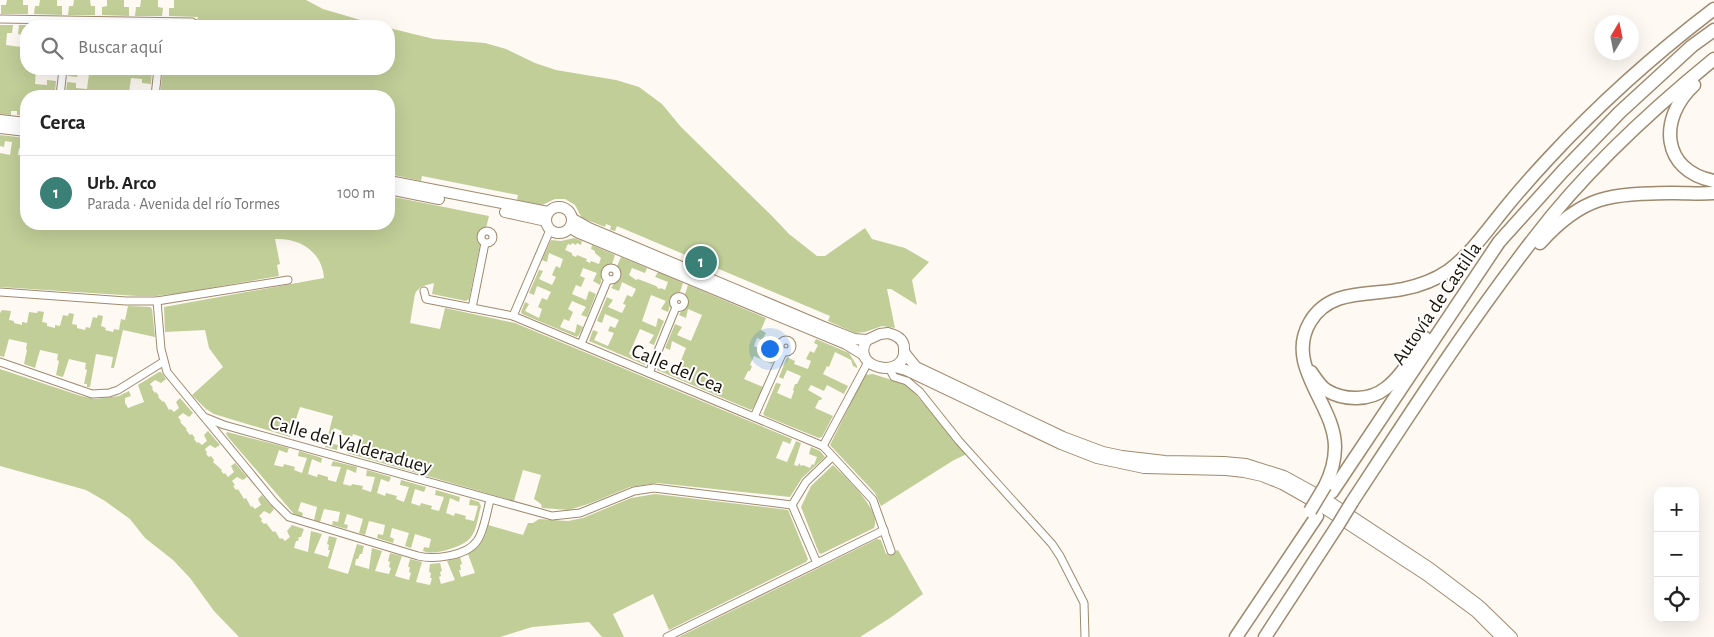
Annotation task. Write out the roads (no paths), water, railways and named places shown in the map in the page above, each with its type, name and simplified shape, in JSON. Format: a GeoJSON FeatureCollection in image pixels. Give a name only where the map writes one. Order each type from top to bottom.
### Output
{"type":"FeatureCollection","features":[{"type":"Feature","properties":{"kind":"highway"},"geometry":{"type":"LineString","coordinates":[[1328,489],[1335,445],[1328,414],[1312,387],[1303,357],[1305,332],[1318,311],[1327,304],[1341,298],[1357,294],[1402,290],[1428,282],[1454,267],[1464,258],[1520,190],[1582,124],[1654,56],[1714,9]]}},
{"type":"Feature","properties":{"kind":"highway","name":"Autovía de Castilla"},"geometry":{"type":"LineString","coordinates":[[1236,637],[1274,579],[1328,489],[1499,242],[1563,171],[1620,112],[1692,46],[1714,30]]}},
{"type":"Feature","properties":{"kind":"highway","name":"Autovía de Castilla"},"geometry":{"type":"LineString","coordinates":[[1265,637],[1453,349],[1535,236],[1578,186],[1634,128],[1714,59]]}},
{"type":"Feature","properties":{"kind":"highway"},"geometry":{"type":"LineString","coordinates":[[1714,65],[1690,88],[1679,102],[1672,117],[1670,132],[1674,154],[1681,165],[1695,175],[1714,181]]}},
{"type":"Feature","properties":{"kind":"highway"},"geometry":{"type":"LineString","coordinates":[[1306,366],[1326,389],[1342,396],[1363,397],[1376,394],[1386,388],[1396,379],[1495,241],[1558,170],[1620,112]]}},
{"type":"Feature","properties":{"kind":"highway"},"geometry":{"type":"LineString","coordinates":[[1453,349],[1541,242],[1554,228],[1584,206],[1616,195],[1714,193]]}},
{"type":"Feature","properties":{"kind":"main road"},"geometry":{"type":"LineString","coordinates":[[0,120],[20,122]]}},
{"type":"Feature","properties":{"kind":"main road"},"geometry":{"type":"LineString","coordinates":[[0,128],[20,130]]}},
{"type":"Feature","properties":{"kind":"main road"},"geometry":{"type":"LineString","coordinates":[[395,183],[548,221],[560,233],[566,232],[572,223],[572,214],[565,207],[556,206],[548,221]]}},
{"type":"Feature","properties":{"kind":"main road"},"geometry":{"type":"LineString","coordinates":[[395,190],[548,221]]}},
{"type":"Feature","properties":{"kind":"main road"},"geometry":{"type":"LineString","coordinates":[[572,223],[597,231],[854,338],[867,340],[880,334],[888,333],[895,335],[904,344],[904,352],[901,361],[892,368]]}},
{"type":"Feature","properties":{"kind":"main road"},"geometry":{"type":"LineString","coordinates":[[572,223],[579,233],[846,344],[877,366],[906,370],[1061,444],[1097,458],[1144,468],[1244,472],[1262,476],[1282,484],[1426,575],[1476,612],[1501,637]]}},
{"type":"Feature","properties":{"kind":"main road"},"geometry":{"type":"LineString","coordinates":[[866,358],[864,347],[867,340]]}},
{"type":"Feature","properties":{"kind":"main road"},"geometry":{"type":"LineString","coordinates":[[904,352],[916,367],[1062,437],[1103,452],[1151,459],[1246,464],[1284,476],[1324,498],[1430,568],[1480,606],[1512,637]]}},
{"type":"Feature","properties":{"kind":"street"},"geometry":{"type":"LineString","coordinates":[[0,19],[20,20]]}},
{"type":"Feature","properties":{"kind":"street"},"geometry":{"type":"LineString","coordinates":[[61,90],[62,75]]}},
{"type":"Feature","properties":{"kind":"street"},"geometry":{"type":"LineString","coordinates":[[156,90],[157,75]]}},
{"type":"Feature","properties":{"kind":"street"},"geometry":{"type":"LineString","coordinates":[[513,316],[548,221]]}},
{"type":"Feature","properties":{"kind":"street"},"geometry":{"type":"LineString","coordinates":[[472,308],[485,244]]}},
{"type":"Feature","properties":{"kind":"street"},"geometry":{"type":"LineString","coordinates":[[581,344],[608,279]]}},
{"type":"Feature","properties":{"kind":"street"},"geometry":{"type":"LineString","coordinates":[[0,292],[126,301],[157,301],[288,280]]}},
{"type":"Feature","properties":{"kind":"street","name":"Calle del Cea"},"geometry":{"type":"LineString","coordinates":[[424,291],[426,299],[513,316],[823,446],[873,500],[891,551]]}},
{"type":"Feature","properties":{"kind":"street"},"geometry":{"type":"LineString","coordinates":[[157,301],[163,362],[167,372],[274,502],[289,517],[418,556],[435,558],[458,553],[478,541],[490,500]]}},
{"type":"Feature","properties":{"kind":"street"},"geometry":{"type":"LineString","coordinates":[[649,373],[676,307]]}},
{"type":"Feature","properties":{"kind":"street"},"geometry":{"type":"LineString","coordinates":[[754,417],[783,352]]}},
{"type":"Feature","properties":{"kind":"street"},"geometry":{"type":"LineString","coordinates":[[823,446],[866,358]]}},
{"type":"Feature","properties":{"kind":"street"},"geometry":{"type":"LineString","coordinates":[[0,362],[92,394],[109,393],[118,390],[163,362]]}},
{"type":"Feature","properties":{"kind":"street"},"geometry":{"type":"LineString","coordinates":[[892,368],[894,377],[907,380],[920,392],[959,441],[1052,544],[1084,603],[1086,637]]}},
{"type":"Feature","properties":{"kind":"street","name":"Calle del Valderaduey"},"geometry":{"type":"LineString","coordinates":[[204,417],[229,426],[552,516],[580,513],[634,491],[654,488],[792,505]]}},
{"type":"Feature","properties":{"kind":"street"},"geometry":{"type":"LineString","coordinates":[[817,563],[792,505],[806,482],[832,457]]}},
{"type":"Feature","properties":{"kind":"street"},"geometry":{"type":"LineString","coordinates":[[667,637],[884,530]]}},
{"type":"Feature","properties":{"kind":"place","name":"Urb. Arco"},"geometry":{"type":"Point","coordinates":[701,262]}}]}
